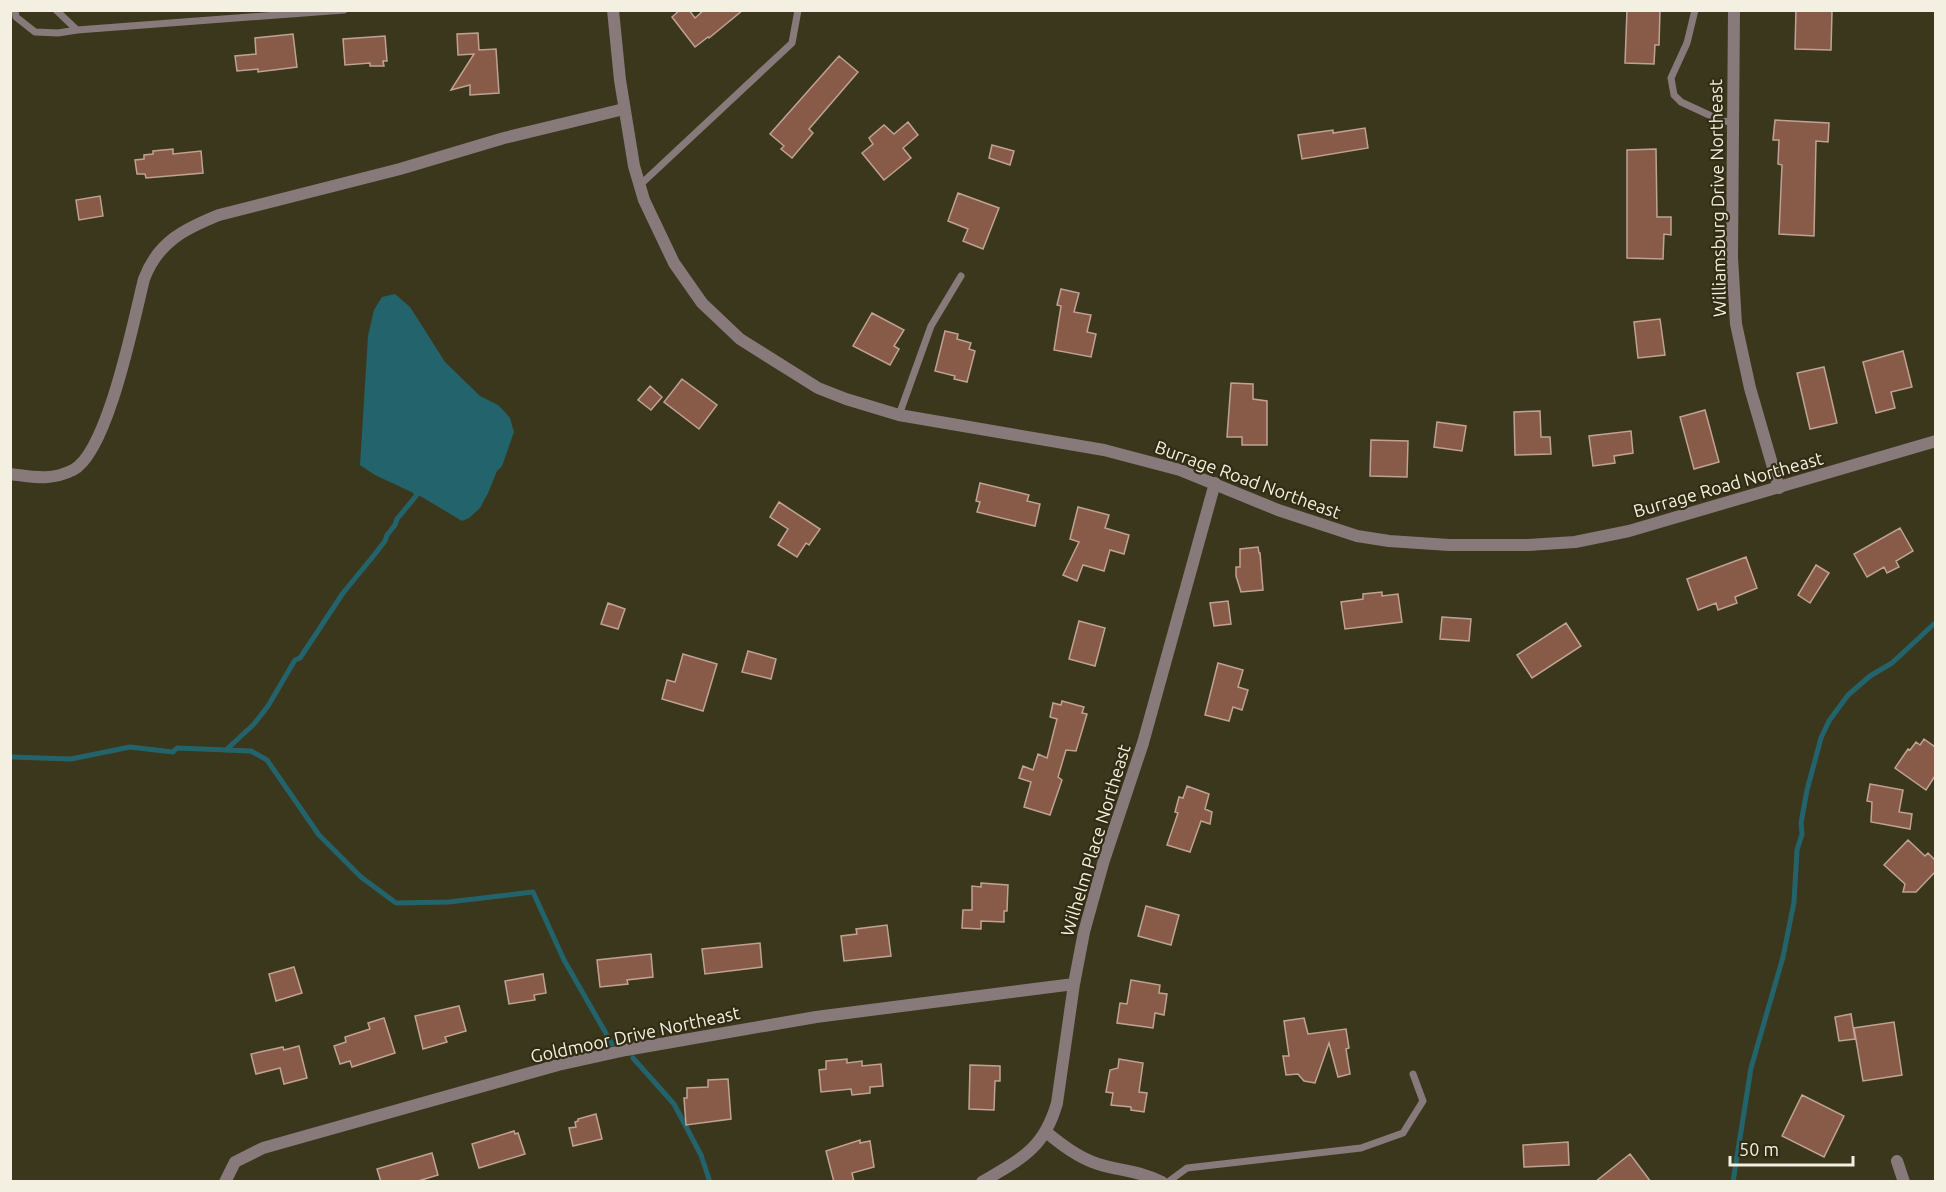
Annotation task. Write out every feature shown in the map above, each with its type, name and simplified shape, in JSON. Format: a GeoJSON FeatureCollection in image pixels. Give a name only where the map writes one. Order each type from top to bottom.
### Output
{"type":"FeatureCollection","features":[{"type":"Feature","properties":{"kind":"street","name":"Burrage Road Northeast"},"geometry":{"type":"LineString","coordinates":[[613,10],[624,109],[634,166],[652,219],[674,263],[702,303],[740,339],[818,388],[846,399],[899,415],[1104,450],[1180,470],[1278,510],[1346,533],[1389,541],[1449,545],[1528,546],[1575,542],[1629,531],[1935,441]]}},
{"type":"Feature","properties":{"kind":"street","name":"Williamsburg Drive Northeast"},"geometry":{"type":"LineString","coordinates":[[1734,10],[1732,257],[1736,324],[1750,388],[1779,488]]}},
{"type":"Feature","properties":{"kind":"street"},"geometry":{"type":"LineString","coordinates":[[10,474],[48,478],[75,469],[87,456],[110,411],[144,279],[150,265],[170,239],[193,225],[219,215],[400,169],[504,138],[624,109]]}},
{"type":"Feature","properties":{"kind":"street","name":"Wilhelm Place Northeast"},"geometry":{"type":"LineString","coordinates":[[982,1182],[1029,1152],[1046,1132],[1057,1103],[1084,932],[1104,860],[1143,743],[1215,483]]}},
{"type":"Feature","properties":{"kind":"street","name":"Goldmoor Drive Northeast"},"geometry":{"type":"LineString","coordinates":[[225,1182],[235,1162],[263,1148],[558,1065],[626,1050],[816,1017],[1074,984]]}},
{"type":"Feature","properties":{"kind":"street"},"geometry":{"type":"LineString","coordinates":[[1046,1132],[1066,1148],[1098,1164],[1138,1172],[1162,1182]]}},
{"type":"Feature","properties":{"kind":"street"},"geometry":{"type":"LineString","coordinates":[[1897,1161],[1904,1182]]}},
{"type":"Feature","properties":{"kind":"lane"},"geometry":{"type":"LineString","coordinates":[[15,10],[15,17],[35,32],[58,33],[344,10]]}},
{"type":"Feature","properties":{"kind":"lane"},"geometry":{"type":"LineString","coordinates":[[56,10],[76,30]]}},
{"type":"Feature","properties":{"kind":"lane"},"geometry":{"type":"LineString","coordinates":[[640,185],[792,43],[798,10]]}},
{"type":"Feature","properties":{"kind":"lane"},"geometry":{"type":"LineString","coordinates":[[1695,10],[1687,43],[1671,78],[1674,95],[1681,102],[1722,121],[1733,122]]}},
{"type":"Feature","properties":{"kind":"lane"},"geometry":{"type":"LineString","coordinates":[[899,415],[932,326],[961,276]]}},
{"type":"Feature","properties":{"kind":"lane"},"geometry":{"type":"LineString","coordinates":[[1168,1182],[1187,1168],[1361,1148],[1403,1133],[1423,1101],[1413,1074]]}},
{"type":"Feature","properties":{"kind":"water"},"geometry":{"type":"Polygon","coordinates":[[[395,294],[410,307],[445,362],[480,396],[498,405],[510,418],[514,432],[502,466],[497,471],[480,508],[462,521],[360,465],[368,336],[374,310],[382,297],[395,294]]]}},
{"type":"Feature","properties":{"kind":"building"},"geometry":{"type":"Polygon","coordinates":[[[680,10],[689,10],[695,18],[704,10],[743,10],[695,47],[672,17],[680,10]]]}},
{"type":"Feature","properties":{"kind":"building"},"geometry":{"type":"Polygon","coordinates":[[[1627,10],[1660,10],[1659,45],[1655,45],[1654,64],[1625,63],[1627,10]]]}},
{"type":"Feature","properties":{"kind":"building"},"geometry":{"type":"Polygon","coordinates":[[[1796,10],[1832,11],[1831,50],[1795,49],[1796,10]]]}},
{"type":"Feature","properties":{"kind":"building"},"geometry":{"type":"Polygon","coordinates":[[[478,33],[479,50],[496,49],[499,93],[470,95],[470,85],[451,90],[474,54],[458,55],[457,34],[478,33]]]}},
{"type":"Feature","properties":{"kind":"building"},"geometry":{"type":"Polygon","coordinates":[[[293,34],[297,67],[258,72],[258,69],[237,71],[235,56],[256,54],[255,38],[293,34]]]}},
{"type":"Feature","properties":{"kind":"building"},"geometry":{"type":"Polygon","coordinates":[[[385,36],[387,61],[383,61],[384,66],[370,66],[370,63],[345,65],[343,39],[385,36]]]}},
{"type":"Feature","properties":{"kind":"building"},"geometry":{"type":"Polygon","coordinates":[[[839,56],[858,72],[809,129],[813,133],[792,158],[781,149],[784,146],[770,134],[839,56]]]}},
{"type":"Feature","properties":{"kind":"building"},"geometry":{"type":"Polygon","coordinates":[[[1775,120],[1829,123],[1828,142],[1816,141],[1814,236],[1779,234],[1782,165],[1778,164],[1779,140],[1773,140],[1775,120]]]}},
{"type":"Feature","properties":{"kind":"building"},"geometry":{"type":"Polygon","coordinates":[[[908,122],[918,135],[903,148],[911,158],[884,180],[862,153],[873,144],[869,138],[884,125],[894,134],[908,122]]]}},
{"type":"Feature","properties":{"kind":"building"},"geometry":{"type":"Polygon","coordinates":[[[1365,128],[1368,148],[1302,159],[1298,135],[1365,128]]]}},
{"type":"Feature","properties":{"kind":"building"},"geometry":{"type":"Polygon","coordinates":[[[992,145],[1014,151],[1010,165],[989,158],[992,145]]]}},
{"type":"Feature","properties":{"kind":"building"},"geometry":{"type":"Polygon","coordinates":[[[173,149],[173,154],[201,151],[203,173],[146,178],[145,174],[137,174],[135,160],[144,159],[144,155],[153,154],[153,151],[173,149]]]}},
{"type":"Feature","properties":{"kind":"building"},"geometry":{"type":"Polygon","coordinates":[[[1656,149],[1657,217],[1671,217],[1671,235],[1664,234],[1663,259],[1627,258],[1627,150],[1656,149]]]}},
{"type":"Feature","properties":{"kind":"building"},"geometry":{"type":"Polygon","coordinates":[[[958,193],[999,208],[983,249],[963,241],[968,229],[948,221],[958,193]]]}},
{"type":"Feature","properties":{"kind":"building"},"geometry":{"type":"Polygon","coordinates":[[[100,196],[103,216],[79,220],[76,200],[100,196]]]}},
{"type":"Feature","properties":{"kind":"building"},"geometry":{"type":"Polygon","coordinates":[[[1061,289],[1079,293],[1074,312],[1091,315],[1087,332],[1096,334],[1091,357],[1054,350],[1061,306],[1057,305],[1061,289]]]}},
{"type":"Feature","properties":{"kind":"building"},"geometry":{"type":"Polygon","coordinates":[[[872,313],[904,330],[894,346],[899,349],[890,365],[853,346],[872,313]]]}},
{"type":"Feature","properties":{"kind":"building"},"geometry":{"type":"Polygon","coordinates":[[[1660,319],[1665,355],[1638,358],[1634,322],[1660,319]]]}},
{"type":"Feature","properties":{"kind":"building"},"geometry":{"type":"Polygon","coordinates":[[[945,331],[958,334],[957,339],[971,343],[969,349],[975,351],[967,382],[935,371],[945,331]]]}},
{"type":"Feature","properties":{"kind":"building"},"geometry":{"type":"Polygon","coordinates":[[[1903,351],[1912,387],[1891,392],[1895,408],[1876,413],[1863,362],[1903,351]]]}},
{"type":"Feature","properties":{"kind":"building"},"geometry":{"type":"Polygon","coordinates":[[[1824,367],[1837,423],[1810,429],[1797,373],[1824,367]]]}},
{"type":"Feature","properties":{"kind":"building"},"geometry":{"type":"Polygon","coordinates":[[[682,379],[717,405],[699,429],[664,402],[682,379]]]}},
{"type":"Feature","properties":{"kind":"building"},"geometry":{"type":"Polygon","coordinates":[[[1231,383],[1253,384],[1253,399],[1267,401],[1267,445],[1242,445],[1242,437],[1227,437],[1231,383]]]}},
{"type":"Feature","properties":{"kind":"building"},"geometry":{"type":"Polygon","coordinates":[[[650,386],[662,397],[651,410],[638,400],[650,386]]]}},
{"type":"Feature","properties":{"kind":"building"},"geometry":{"type":"Polygon","coordinates":[[[1705,410],[1719,462],[1694,469],[1680,417],[1705,410]]]}},
{"type":"Feature","properties":{"kind":"building"},"geometry":{"type":"Polygon","coordinates":[[[1540,411],[1541,437],[1550,437],[1551,454],[1515,455],[1514,412],[1540,411]]]}},
{"type":"Feature","properties":{"kind":"building"},"geometry":{"type":"Polygon","coordinates":[[[1437,422],[1466,426],[1462,451],[1434,447],[1437,422]]]}},
{"type":"Feature","properties":{"kind":"building"},"geometry":{"type":"Polygon","coordinates":[[[1631,431],[1633,453],[1614,456],[1615,463],[1593,466],[1589,436],[1631,431]]]}},
{"type":"Feature","properties":{"kind":"building"},"geometry":{"type":"Polygon","coordinates":[[[1371,440],[1408,441],[1407,477],[1370,476],[1371,440]]]}},
{"type":"Feature","properties":{"kind":"building"},"geometry":{"type":"Polygon","coordinates":[[[980,483],[1029,495],[1027,501],[1040,504],[1035,526],[977,512],[980,502],[976,501],[980,483]]]}},
{"type":"Feature","properties":{"kind":"building"},"geometry":{"type":"Polygon","coordinates":[[[779,502],[820,529],[809,545],[806,543],[797,557],[778,545],[788,529],[770,517],[779,502]]]}},
{"type":"Feature","properties":{"kind":"building"},"geometry":{"type":"Polygon","coordinates":[[[1078,507],[1109,515],[1105,528],[1129,535],[1124,554],[1110,550],[1104,571],[1083,565],[1077,581],[1063,575],[1079,542],[1070,539],[1078,507]]]}},
{"type":"Feature","properties":{"kind":"building"},"geometry":{"type":"Polygon","coordinates":[[[1900,528],[1913,551],[1896,561],[1899,567],[1887,573],[1884,567],[1867,577],[1854,554],[1900,528]]]}},
{"type":"Feature","properties":{"kind":"building"},"geometry":{"type":"Polygon","coordinates":[[[1258,547],[1263,590],[1241,592],[1236,576],[1236,567],[1240,567],[1240,549],[1258,547]]]}},
{"type":"Feature","properties":{"kind":"building"},"geometry":{"type":"Polygon","coordinates":[[[1746,557],[1757,588],[1735,597],[1737,603],[1718,610],[1716,603],[1698,610],[1687,579],[1746,557]]]}},
{"type":"Feature","properties":{"kind":"building"},"geometry":{"type":"Polygon","coordinates":[[[1816,565],[1829,573],[1810,603],[1798,595],[1816,565]]]}},
{"type":"Feature","properties":{"kind":"building"},"geometry":{"type":"Polygon","coordinates":[[[1382,592],[1382,596],[1398,594],[1402,622],[1345,629],[1341,602],[1363,599],[1363,594],[1382,592]]]}},
{"type":"Feature","properties":{"kind":"building"},"geometry":{"type":"Polygon","coordinates":[[[1228,601],[1231,624],[1214,626],[1210,603],[1228,601]]]}},
{"type":"Feature","properties":{"kind":"building"},"geometry":{"type":"Polygon","coordinates":[[[608,603],[625,609],[618,629],[601,624],[608,603]]]}},
{"type":"Feature","properties":{"kind":"building"},"geometry":{"type":"Polygon","coordinates":[[[1442,617],[1471,619],[1469,641],[1440,639],[1442,617]]]}},
{"type":"Feature","properties":{"kind":"building"},"geometry":{"type":"Polygon","coordinates":[[[1079,621],[1105,628],[1095,666],[1069,659],[1079,621]]]}},
{"type":"Feature","properties":{"kind":"building"},"geometry":{"type":"Polygon","coordinates":[[[1566,623],[1581,646],[1532,678],[1517,655],[1566,623]]]}},
{"type":"Feature","properties":{"kind":"building"},"geometry":{"type":"Polygon","coordinates":[[[748,651],[776,659],[771,679],[742,672],[748,651]]]}},
{"type":"Feature","properties":{"kind":"building"},"geometry":{"type":"Polygon","coordinates":[[[683,654],[717,664],[703,711],[662,699],[667,680],[675,682],[683,654]]]}},
{"type":"Feature","properties":{"kind":"building"},"geometry":{"type":"Polygon","coordinates":[[[1218,663],[1243,670],[1238,687],[1248,690],[1242,710],[1233,707],[1229,721],[1205,715],[1218,663]]]}},
{"type":"Feature","properties":{"kind":"building"},"geometry":{"type":"Polygon","coordinates":[[[1062,701],[1084,707],[1082,713],[1087,714],[1076,751],[1066,750],[1058,777],[1062,780],[1050,815],[1024,807],[1031,782],[1019,778],[1023,766],[1033,770],[1038,754],[1047,758],[1057,719],[1050,717],[1053,703],[1061,705],[1062,701]]]}},
{"type":"Feature","properties":{"kind":"building"},"geometry":{"type":"Polygon","coordinates":[[[1924,739],[1935,747],[1935,776],[1926,790],[1895,768],[1908,749],[1910,750],[1916,742],[1920,745],[1924,739]]]}},
{"type":"Feature","properties":{"kind":"building"},"geometry":{"type":"Polygon","coordinates":[[[1870,784],[1903,790],[1899,812],[1912,814],[1910,829],[1871,822],[1872,802],[1867,801],[1870,784]]]}},
{"type":"Feature","properties":{"kind":"building"},"geometry":{"type":"Polygon","coordinates":[[[1187,786],[1209,794],[1205,809],[1212,812],[1210,824],[1201,821],[1190,852],[1167,845],[1178,813],[1175,812],[1179,797],[1183,798],[1187,786]]]}},
{"type":"Feature","properties":{"kind":"building"},"geometry":{"type":"Polygon","coordinates":[[[1908,840],[1925,856],[1928,853],[1935,860],[1935,872],[1916,892],[1903,892],[1905,884],[1884,865],[1908,840]]]}},
{"type":"Feature","properties":{"kind":"building"},"geometry":{"type":"Polygon","coordinates":[[[981,883],[1008,885],[1007,911],[1004,911],[1004,922],[981,921],[981,929],[962,928],[963,910],[972,910],[972,886],[981,887],[981,883]]]}},
{"type":"Feature","properties":{"kind":"building"},"geometry":{"type":"Polygon","coordinates":[[[1146,906],[1179,915],[1171,945],[1138,936],[1146,906]]]}},
{"type":"Feature","properties":{"kind":"building"},"geometry":{"type":"Polygon","coordinates":[[[887,925],[891,956],[844,961],[841,936],[857,934],[856,929],[887,925]]]}},
{"type":"Feature","properties":{"kind":"building"},"geometry":{"type":"Polygon","coordinates":[[[760,943],[762,967],[705,974],[702,949],[760,943]]]}},
{"type":"Feature","properties":{"kind":"building"},"geometry":{"type":"Polygon","coordinates":[[[651,954],[653,977],[627,980],[628,984],[600,987],[597,960],[651,954]]]}},
{"type":"Feature","properties":{"kind":"building"},"geometry":{"type":"Polygon","coordinates":[[[294,967],[302,993],[276,1001],[269,974],[294,967]]]}},
{"type":"Feature","properties":{"kind":"building"},"geometry":{"type":"Polygon","coordinates":[[[543,974],[546,993],[534,995],[535,1000],[509,1004],[505,981],[543,974]]]}},
{"type":"Feature","properties":{"kind":"building"},"geometry":{"type":"Polygon","coordinates":[[[1131,980],[1160,985],[1159,993],[1167,994],[1164,1015],[1155,1013],[1153,1028],[1117,1023],[1120,1003],[1127,1004],[1131,980]]]}},
{"type":"Feature","properties":{"kind":"building"},"geometry":{"type":"Polygon","coordinates":[[[459,1006],[466,1031],[445,1037],[447,1042],[423,1049],[415,1016],[459,1006]]]}},
{"type":"Feature","properties":{"kind":"building"},"geometry":{"type":"Polygon","coordinates":[[[1851,1014],[1855,1039],[1839,1041],[1835,1017],[1851,1014]]]}},
{"type":"Feature","properties":{"kind":"building"},"geometry":{"type":"Polygon","coordinates":[[[384,1018],[395,1053],[352,1067],[350,1061],[340,1064],[334,1046],[346,1042],[345,1037],[370,1029],[368,1023],[384,1018]]]}},
{"type":"Feature","properties":{"kind":"building"},"geometry":{"type":"Polygon","coordinates":[[[1304,1018],[1308,1034],[1346,1029],[1350,1074],[1338,1077],[1329,1043],[1315,1083],[1304,1081],[1298,1074],[1286,1075],[1283,1056],[1289,1056],[1284,1021],[1304,1018]]]}},
{"type":"Feature","properties":{"kind":"building"},"geometry":{"type":"Polygon","coordinates":[[[1894,1022],[1902,1075],[1863,1081],[1854,1028],[1894,1022]]]}},
{"type":"Feature","properties":{"kind":"building"},"geometry":{"type":"Polygon","coordinates":[[[299,1046],[307,1078],[284,1084],[280,1068],[256,1074],[251,1054],[299,1046]]]}},
{"type":"Feature","properties":{"kind":"building"},"geometry":{"type":"Polygon","coordinates":[[[847,1059],[847,1063],[862,1061],[862,1066],[881,1064],[883,1086],[870,1087],[870,1093],[852,1095],[851,1089],[821,1092],[819,1070],[826,1069],[826,1061],[847,1059]]]}},
{"type":"Feature","properties":{"kind":"building"},"geometry":{"type":"Polygon","coordinates":[[[1119,1059],[1143,1063],[1139,1092],[1147,1093],[1144,1112],[1131,1110],[1131,1107],[1111,1105],[1113,1093],[1106,1092],[1110,1070],[1118,1068],[1119,1059]]]}},
{"type":"Feature","properties":{"kind":"building"},"geometry":{"type":"Polygon","coordinates":[[[970,1065],[1000,1066],[1000,1081],[995,1081],[994,1110],[969,1109],[970,1065]]]}},
{"type":"Feature","properties":{"kind":"building"},"geometry":{"type":"Polygon","coordinates":[[[728,1079],[731,1119],[686,1125],[684,1098],[687,1098],[687,1088],[708,1087],[708,1080],[728,1079]]]}},
{"type":"Feature","properties":{"kind":"building"},"geometry":{"type":"Polygon","coordinates":[[[1802,1095],[1844,1116],[1824,1157],[1782,1136],[1802,1095]]]}},
{"type":"Feature","properties":{"kind":"building"},"geometry":{"type":"Polygon","coordinates":[[[596,1114],[602,1139],[573,1146],[569,1128],[576,1127],[575,1122],[578,1119],[596,1114]]]}},
{"type":"Feature","properties":{"kind":"building"},"geometry":{"type":"Polygon","coordinates":[[[514,1131],[515,1134],[518,1133],[525,1154],[479,1168],[472,1144],[514,1131]]]}},
{"type":"Feature","properties":{"kind":"building"},"geometry":{"type":"Polygon","coordinates":[[[860,1140],[860,1143],[870,1141],[874,1167],[852,1173],[854,1182],[834,1182],[826,1151],[860,1140]]]}},
{"type":"Feature","properties":{"kind":"building"},"geometry":{"type":"Polygon","coordinates":[[[1568,1142],[1569,1165],[1524,1167],[1523,1145],[1568,1142]]]}},
{"type":"Feature","properties":{"kind":"building"},"geometry":{"type":"Polygon","coordinates":[[[432,1153],[438,1175],[415,1182],[381,1182],[377,1169],[432,1153]]]}},
{"type":"Feature","properties":{"kind":"building"},"geometry":{"type":"Polygon","coordinates":[[[1630,1154],[1651,1182],[1595,1182],[1630,1154]]]}},
{"type":"Feature","properties":{"kind":"waterway"},"geometry":{"type":"LineString","coordinates":[[226,750],[254,724],[268,706],[295,660],[300,658],[343,593],[385,541],[397,519],[416,496],[416,491]]}},
{"type":"Feature","properties":{"kind":"waterway"},"geometry":{"type":"LineString","coordinates":[[1733,1182],[1751,1068],[1783,957],[1794,902],[1797,850],[1802,834],[1801,823],[1821,738],[1829,721],[1848,695],[1870,676],[1892,663],[1936,622]]}},
{"type":"Feature","properties":{"kind":"waterway"},"geometry":{"type":"LineString","coordinates":[[10,757],[71,759],[130,747],[173,752],[177,748],[251,751],[267,760],[319,835],[361,877],[396,903],[449,902],[533,892],[564,960],[612,1044]]}},
{"type":"Feature","properties":{"kind":"waterway"},"geometry":{"type":"LineString","coordinates":[[633,1058],[674,1104],[701,1155],[710,1182]]}}]}
